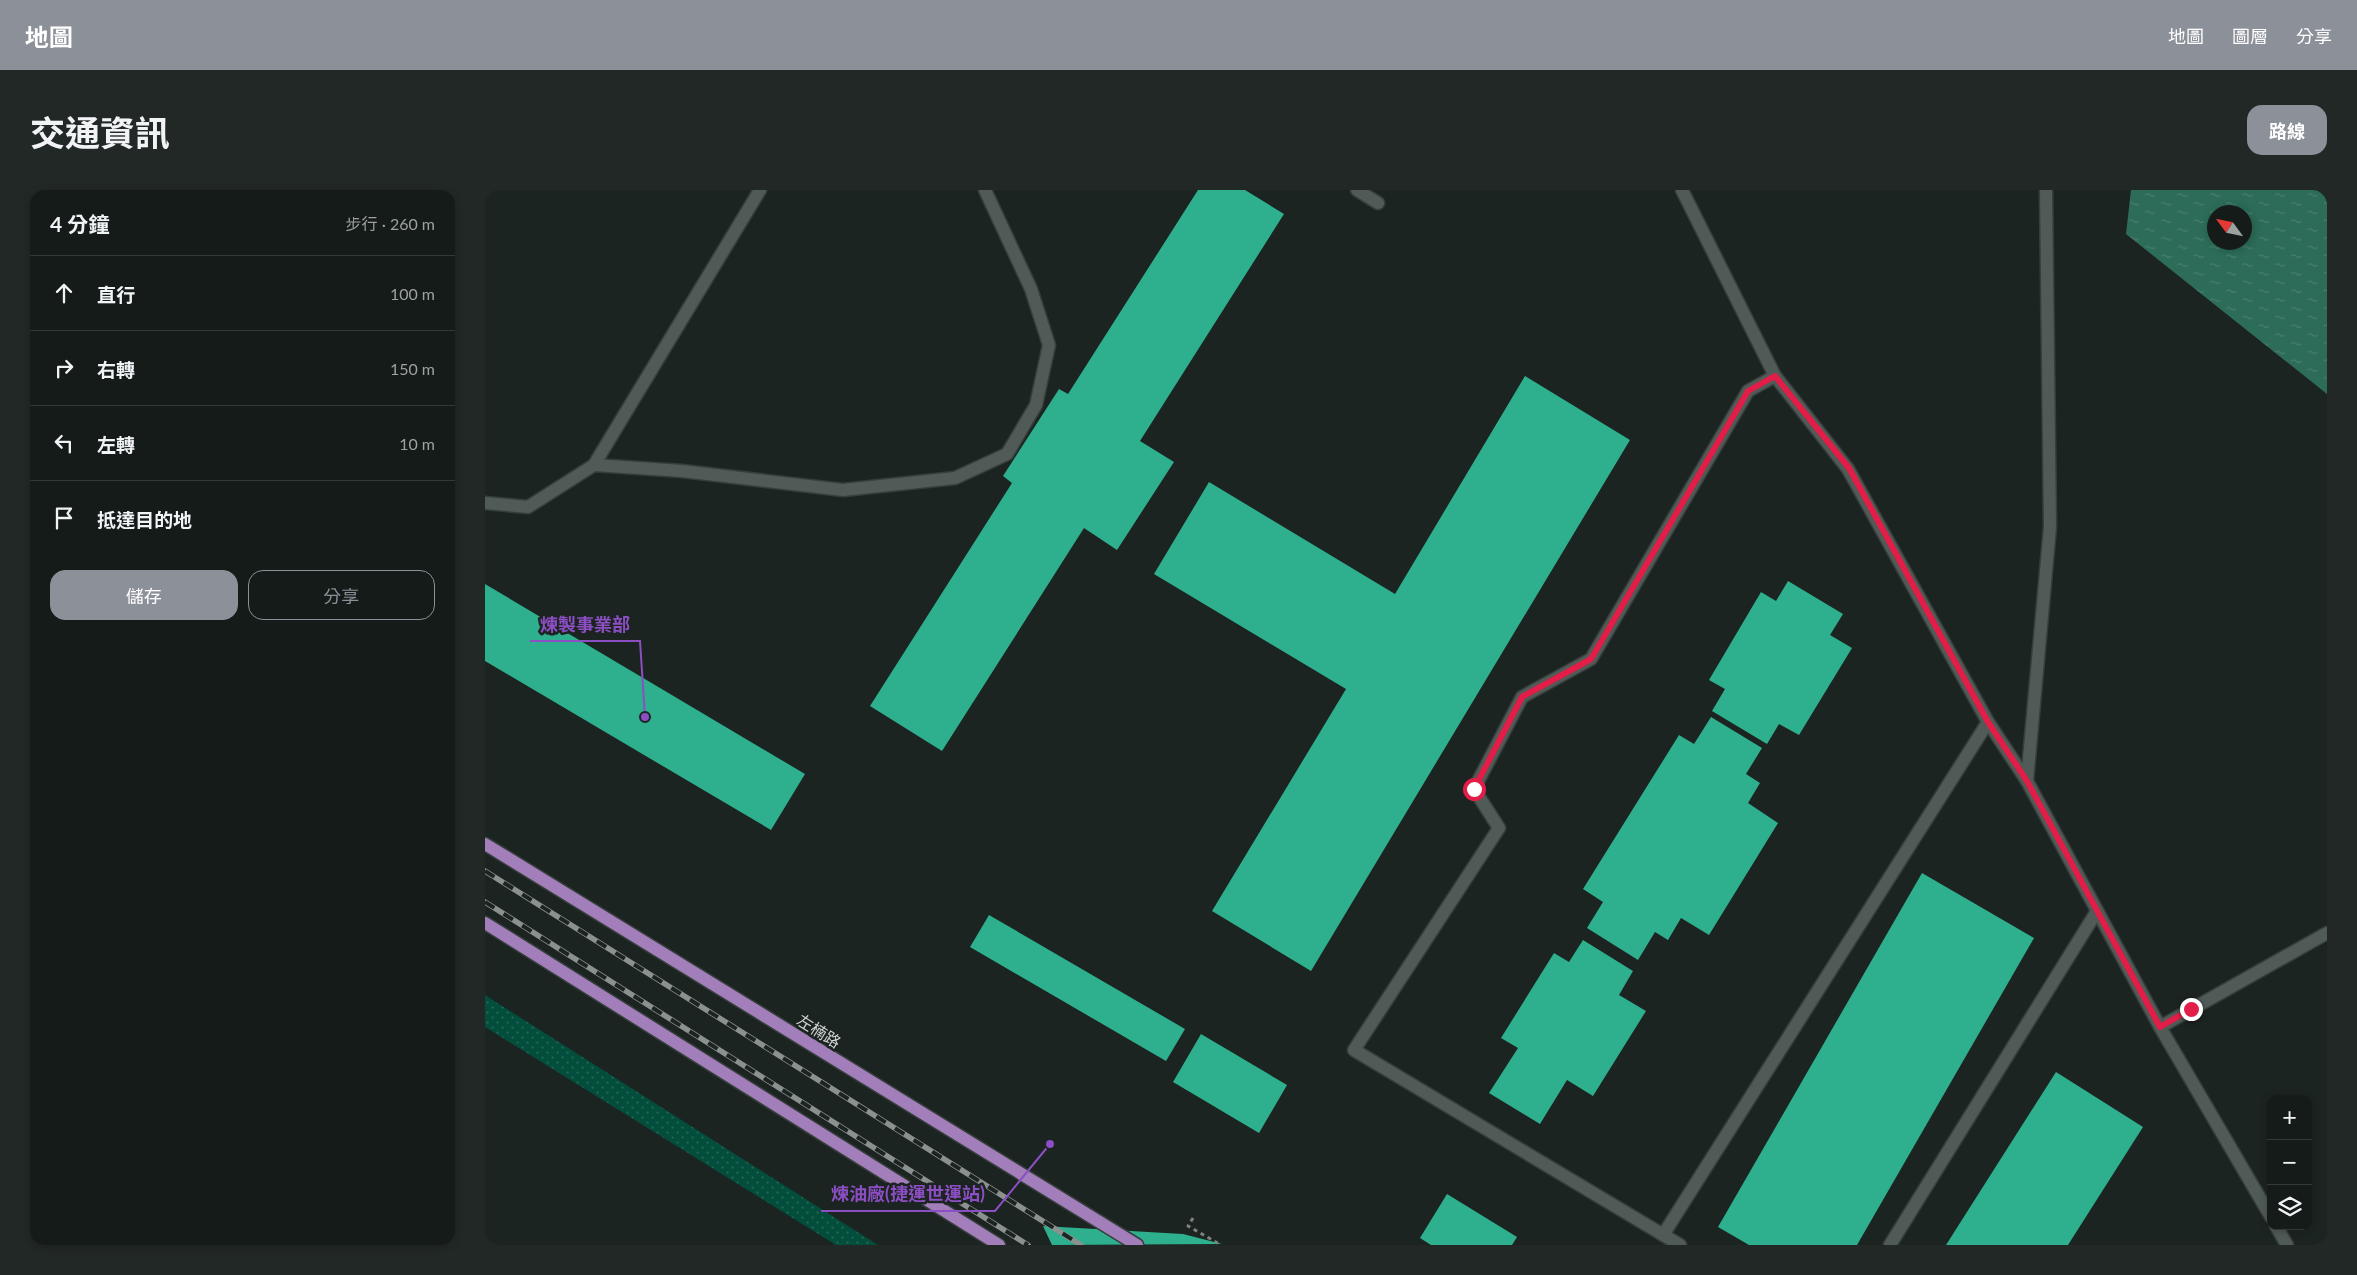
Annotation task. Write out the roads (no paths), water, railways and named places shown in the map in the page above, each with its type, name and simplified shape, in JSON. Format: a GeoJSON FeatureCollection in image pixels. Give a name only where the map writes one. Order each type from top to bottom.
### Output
{"type":"FeatureCollection","features":[{"type":"Feature","properties":{"kind":"main road","name":"左楠路"},"geometry":{"type":"LineString","coordinates":[[485,844],[1137,1245]]}},
{"type":"Feature","properties":{"kind":"main road"},"geometry":{"type":"LineString","coordinates":[[485,923],[999,1245]]}},
{"type":"Feature","properties":{"kind":"lane"},"geometry":{"type":"LineString","coordinates":[[485,503],[528,507],[594,465],[760,190]]}},
{"type":"Feature","properties":{"kind":"lane"},"geometry":{"type":"LineString","coordinates":[[594,465],[682,471],[843,490],[955,478],[1007,454],[1036,405],[1049,345],[1031,289],[985,190]]}},
{"type":"Feature","properties":{"kind":"lane"},"geometry":{"type":"LineString","coordinates":[[1357,190],[1378,203]]}},
{"type":"Feature","properties":{"kind":"lane"},"geometry":{"type":"LineString","coordinates":[[1682,190],[1775,376],[1849,468],[1988,722],[2027,781],[2160,1027],[2267,1210]]}},
{"type":"Feature","properties":{"kind":"lane"},"geometry":{"type":"LineString","coordinates":[[2027,781],[2050,527],[2046,190]]}},
{"type":"Feature","properties":{"kind":"lane"},"geometry":{"type":"LineString","coordinates":[[1680,1245],[1353,1050],[1499,828],[1474,789],[1522,697],[1591,659],[1748,391],[1775,376]]}},
{"type":"Feature","properties":{"kind":"lane"},"geometry":{"type":"LineString","coordinates":[[1663,1234],[1988,722]]}},
{"type":"Feature","properties":{"kind":"lane"},"geometry":{"type":"LineString","coordinates":[[1890,1245],[2097,911]]}},
{"type":"Feature","properties":{"kind":"lane"},"geometry":{"type":"LineString","coordinates":[[2160,1027],[2327,933]]}},
{"type":"Feature","properties":{"kind":"lane"},"geometry":{"type":"LineString","coordinates":[[2278,1230],[2287,1245]]}},
{"type":"Feature","properties":{"kind":"water"},"geometry":{"type":"Polygon","coordinates":[[[2131,190],[2327,190],[2327,394],[2126,234],[2131,190]]]}},
{"type":"Feature","properties":{"kind":"railway"},"geometry":{"type":"LineString","coordinates":[[485,871],[1081,1245]]}},
{"type":"Feature","properties":{"kind":"railway"},"geometry":{"type":"LineString","coordinates":[[485,902],[1028,1245]]}},
{"type":"Feature","properties":{"kind":"place","name":"煉製事業部"},"geometry":{"type":"Point","coordinates":[645,717]}},
{"type":"Feature","properties":{"kind":"place","name":"煉油廠(捷運世運站)"},"geometry":{"type":"Point","coordinates":[1050,1144]}}]}
